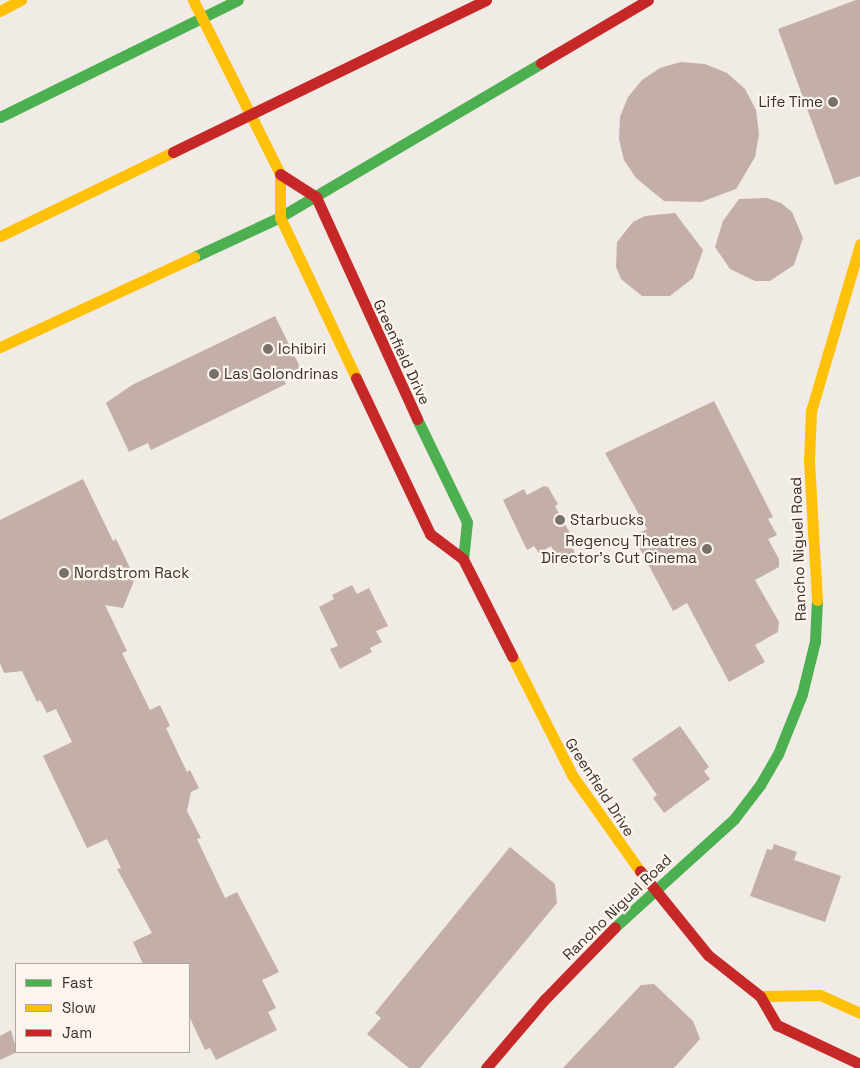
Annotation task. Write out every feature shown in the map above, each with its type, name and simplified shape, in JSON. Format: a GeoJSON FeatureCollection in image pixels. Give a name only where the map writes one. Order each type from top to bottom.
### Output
{"type":"FeatureCollection","features":[{"type":"Feature","properties":{"kind":"main road"},"geometry":{"type":"LineString","coordinates":[[0,11],[22,0]]}},
{"type":"Feature","properties":{"kind":"main road","name":"Greenfield Drive"},"geometry":{"type":"LineString","coordinates":[[193,0],[280,174],[280,217],[421,518],[430,534],[463,559],[572,775],[654,890],[708,955],[760,996],[777,1025],[860,1064]]}},
{"type":"Feature","properties":{"kind":"main road"},"geometry":{"type":"LineString","coordinates":[[0,116],[103,68],[238,0]]}},
{"type":"Feature","properties":{"kind":"main road"},"geometry":{"type":"LineString","coordinates":[[0,236],[486,0]]}},
{"type":"Feature","properties":{"kind":"main road"},"geometry":{"type":"LineString","coordinates":[[0,347],[280,217],[316,198],[648,0]]}},
{"type":"Feature","properties":{"kind":"main road","name":"Greenfield Drive"},"geometry":{"type":"LineString","coordinates":[[280,174],[316,198],[380,343],[467,522],[463,559]]}},
{"type":"Feature","properties":{"kind":"main road","name":"Rancho Niguel Road"},"geometry":{"type":"LineString","coordinates":[[486,1068],[545,999],[654,890],[734,819],[760,785],[778,754],[802,694],[815,641],[817,591],[810,461],[811,411],[860,244]]}},
{"type":"Feature","properties":{"kind":"main road"},"geometry":{"type":"LineString","coordinates":[[760,996],[820,995],[860,1013]]}},
{"type":"Feature","properties":{"kind":"building","name":"Life Time"},"geometry":{"type":"Polygon","coordinates":[[[860,0],[860,176],[835,185],[778,29],[860,0]]]}},
{"type":"Feature","properties":{"kind":"building"},"geometry":{"type":"Polygon","coordinates":[[[681,62],[705,64],[727,73],[745,89],[756,110],[759,134],[755,157],[736,189],[701,202],[664,201],[636,178],[624,160],[619,139],[620,117],[628,97],[642,80],[660,68],[681,62]]]}},
{"type":"Feature","properties":{"kind":"building"},"geometry":{"type":"Polygon","coordinates":[[[767,198],[781,203],[792,212],[803,238],[794,265],[770,281],[755,281],[730,269],[715,247],[723,221],[739,199],[767,198]]]}},
{"type":"Feature","properties":{"kind":"building"},"geometry":{"type":"Polygon","coordinates":[[[675,213],[703,250],[693,278],[670,296],[642,296],[621,279],[616,267],[617,242],[633,222],[645,216],[675,213]]]}},
{"type":"Feature","properties":{"kind":"building"},"geometry":{"type":"Polygon","coordinates":[[[275,316],[301,369],[283,377],[286,384],[151,450],[148,443],[129,452],[106,403],[132,385],[275,316]]]}},
{"type":"Feature","properties":{"kind":"building","name":"Regency Theatres Director's Cut Cinema"},"geometry":{"type":"Polygon","coordinates":[[[714,401],[773,517],[768,519],[777,535],[768,539],[779,559],[779,567],[755,580],[779,622],[778,632],[755,645],[765,662],[729,682],[687,603],[673,611],[633,536],[647,529],[605,453],[714,401]]]}},
{"type":"Feature","properties":{"kind":"building"},"geometry":{"type":"Polygon","coordinates":[[[83,479],[113,541],[116,539],[130,568],[126,578],[134,581],[123,608],[105,605],[127,651],[122,653],[150,710],[160,705],[170,726],[166,728],[187,772],[190,770],[199,788],[191,792],[187,811],[201,838],[197,839],[225,898],[237,892],[279,972],[262,980],[276,1008],[268,1012],[277,1030],[216,1060],[210,1048],[205,1050],[190,1018],[190,963],[143,963],[133,942],[152,933],[117,869],[121,868],[107,839],[87,848],[43,756],[72,742],[56,709],[47,713],[40,700],[37,702],[22,671],[4,673],[0,663],[0,520],[83,479]]]}},
{"type":"Feature","properties":{"kind":"building"},"geometry":{"type":"Polygon","coordinates":[[[544,486],[548,487],[558,504],[555,506],[571,535],[567,538],[576,555],[560,564],[551,546],[539,553],[534,546],[527,550],[503,500],[524,489],[527,495],[544,486]]]}},
{"type":"Feature","properties":{"kind":"building"},"geometry":{"type":"Polygon","coordinates":[[[352,585],[357,594],[369,588],[388,626],[376,631],[382,642],[370,648],[372,652],[340,669],[330,649],[338,646],[319,607],[334,599],[332,595],[352,585]]]}},
{"type":"Feature","properties":{"kind":"building"},"geometry":{"type":"Polygon","coordinates":[[[680,726],[709,767],[704,771],[710,779],[664,813],[653,798],[657,795],[632,759],[680,726]]]}},
{"type":"Feature","properties":{"kind":"building"},"geometry":{"type":"Polygon","coordinates":[[[774,844],[797,852],[794,860],[841,876],[825,922],[750,896],[767,849],[772,850],[774,844]]]}},
{"type":"Feature","properties":{"kind":"building"},"geometry":{"type":"Polygon","coordinates":[[[510,847],[555,884],[557,903],[420,1068],[409,1068],[367,1034],[381,1018],[375,1013],[510,847]]]}},
{"type":"Feature","properties":{"kind":"building"},"geometry":{"type":"Polygon","coordinates":[[[654,984],[693,1021],[700,1039],[674,1068],[563,1068],[641,985],[654,984]]]}},
{"type":"Feature","properties":{"kind":"building"},"geometry":{"type":"Polygon","coordinates":[[[11,1030],[15,1053],[0,1060],[0,1036],[11,1030]]]}},
{"type":"Feature","properties":{"kind":"traffic: fast"},"geometry":{"type":"LineString","coordinates":[[0,117],[238,0]]}},
{"type":"Feature","properties":{"kind":"traffic: fast"},"geometry":{"type":"LineString","coordinates":[[194,257],[280,217],[541,63]]}},
{"type":"Feature","properties":{"kind":"traffic: fast"},"geometry":{"type":"LineString","coordinates":[[417,419],[467,522],[463,559]]}},
{"type":"Feature","properties":{"kind":"traffic: fast"},"geometry":{"type":"LineString","coordinates":[[615,927],[734,819],[760,785],[778,754],[802,694],[815,641],[817,600]]}},
{"type":"Feature","properties":{"kind":"traffic: slow"},"geometry":{"type":"LineString","coordinates":[[0,11],[21,0]]}},
{"type":"Feature","properties":{"kind":"traffic: slow"},"geometry":{"type":"LineString","coordinates":[[193,0],[280,174],[280,217],[356,378]]}},
{"type":"Feature","properties":{"kind":"traffic: slow"},"geometry":{"type":"LineString","coordinates":[[0,236],[173,152]]}},
{"type":"Feature","properties":{"kind":"traffic: slow"},"geometry":{"type":"LineString","coordinates":[[817,600],[809,461],[811,411],[860,244]]}},
{"type":"Feature","properties":{"kind":"traffic: slow"},"geometry":{"type":"LineString","coordinates":[[0,347],[194,257]]}},
{"type":"Feature","properties":{"kind":"traffic: slow"},"geometry":{"type":"LineString","coordinates":[[512,656],[572,775],[640,871]]}},
{"type":"Feature","properties":{"kind":"traffic: slow"},"geometry":{"type":"LineString","coordinates":[[760,996],[820,995],[860,1013]]}},
{"type":"Feature","properties":{"kind":"traffic: jam"},"geometry":{"type":"LineString","coordinates":[[173,152],[486,0]]}},
{"type":"Feature","properties":{"kind":"traffic: jam"},"geometry":{"type":"LineString","coordinates":[[541,63],[648,0]]}},
{"type":"Feature","properties":{"kind":"traffic: jam"},"geometry":{"type":"LineString","coordinates":[[280,174],[316,197],[417,419]]}},
{"type":"Feature","properties":{"kind":"traffic: jam"},"geometry":{"type":"LineString","coordinates":[[356,378],[430,534],[463,559],[512,656]]}},
{"type":"Feature","properties":{"kind":"traffic: jam"},"geometry":{"type":"LineString","coordinates":[[640,871],[708,955],[760,996],[777,1025],[860,1064]]}},
{"type":"Feature","properties":{"kind":"traffic: jam"},"geometry":{"type":"LineString","coordinates":[[486,1068],[545,999],[615,927]]}},
{"type":"Feature","properties":{"kind":"place","name":"Life Time"},"geometry":{"type":"Point","coordinates":[833,102]}},
{"type":"Feature","properties":{"kind":"place","name":"Ichibiri"},"geometry":{"type":"Point","coordinates":[268,349]}},
{"type":"Feature","properties":{"kind":"place","name":"Las Golondrinas"},"geometry":{"type":"Point","coordinates":[214,374]}},
{"type":"Feature","properties":{"kind":"place","name":"Starbucks"},"geometry":{"type":"Point","coordinates":[560,520]}},
{"type":"Feature","properties":{"kind":"place","name":"Regency Theatres Director's Cut Cinema"},"geometry":{"type":"Point","coordinates":[707,549]}},
{"type":"Feature","properties":{"kind":"place","name":"Nordstrom Rack"},"geometry":{"type":"Point","coordinates":[64,573]}}]}
